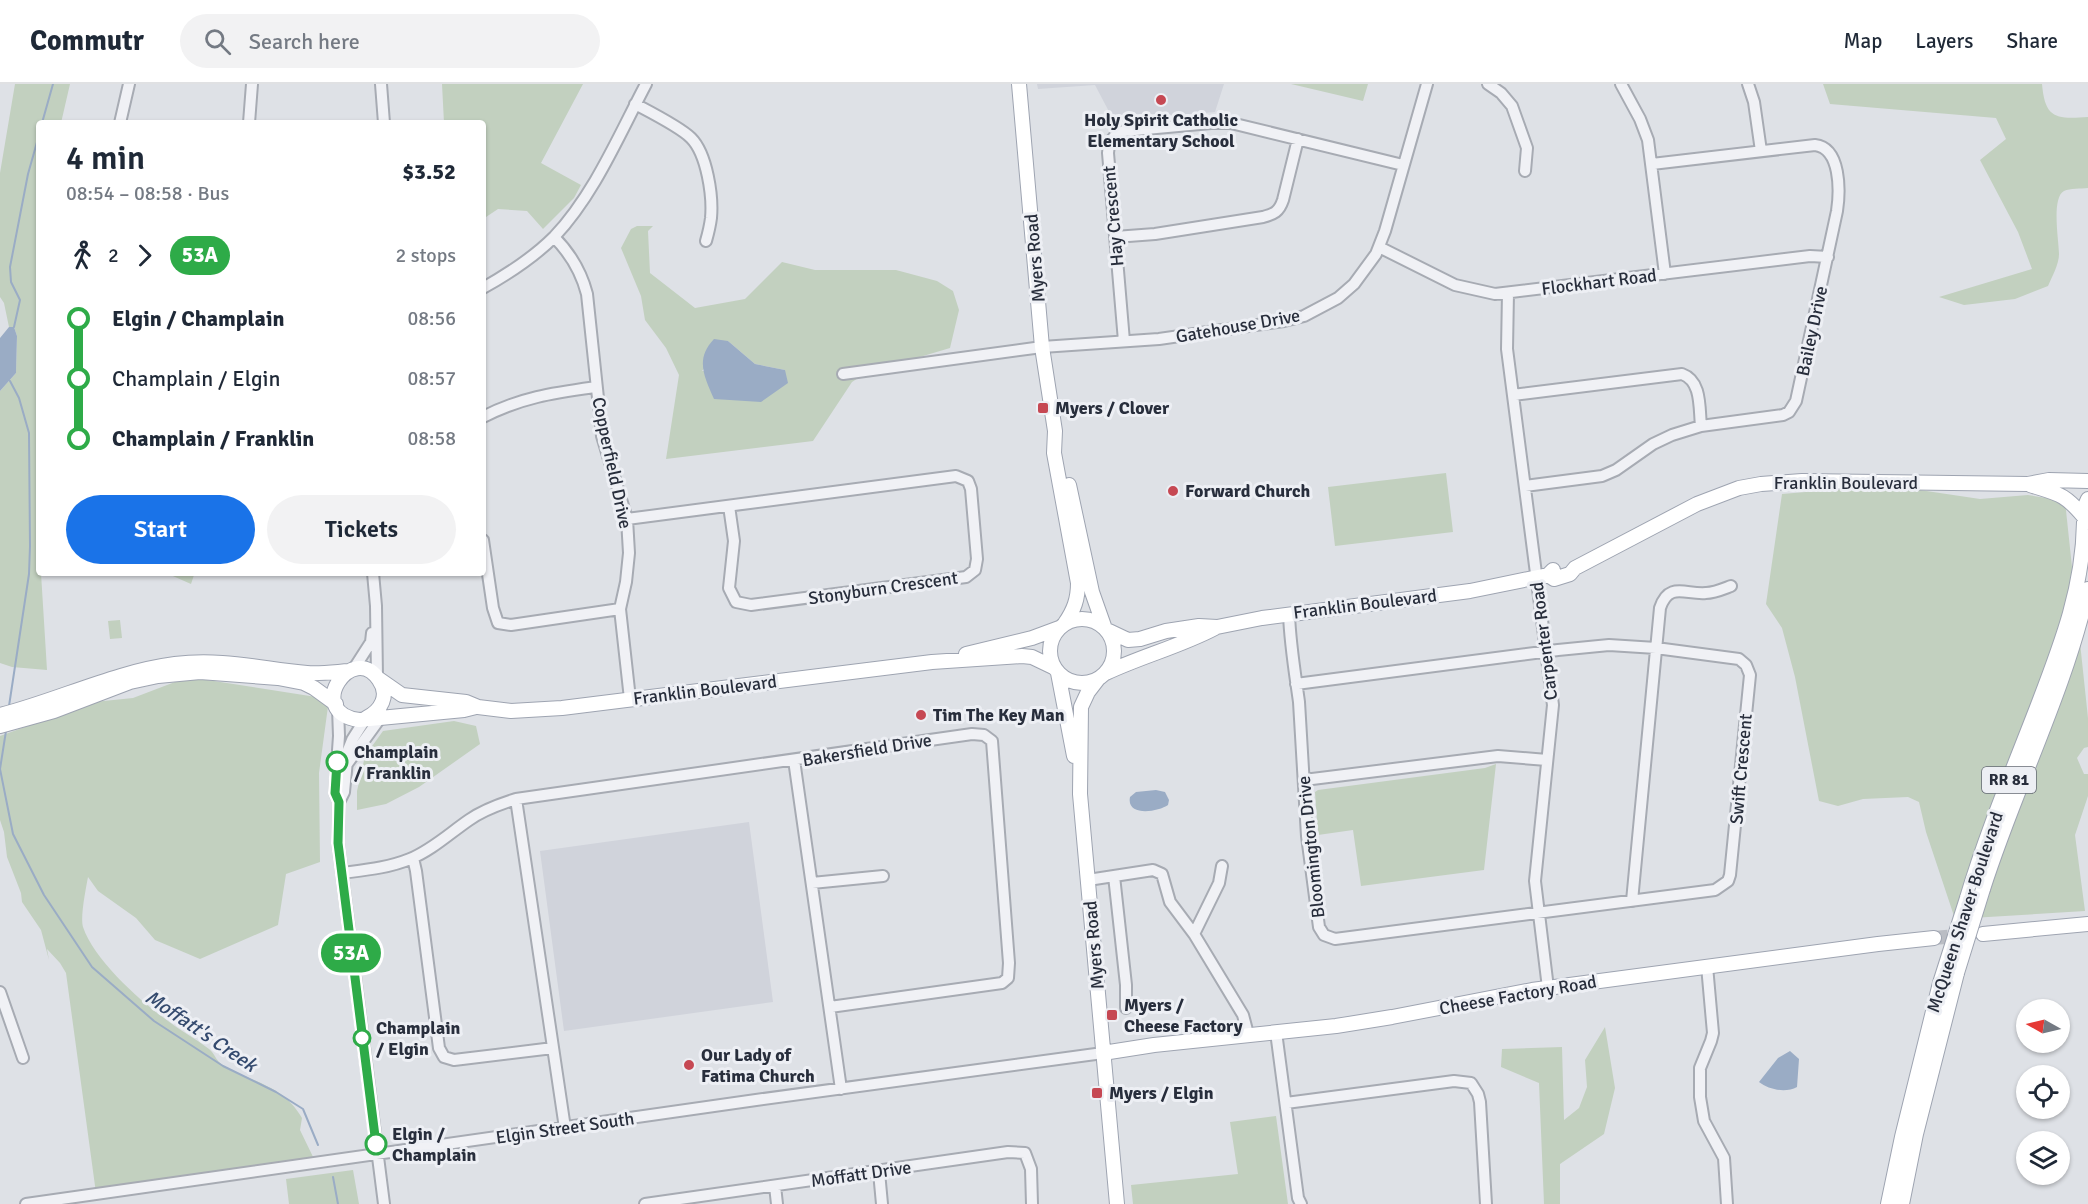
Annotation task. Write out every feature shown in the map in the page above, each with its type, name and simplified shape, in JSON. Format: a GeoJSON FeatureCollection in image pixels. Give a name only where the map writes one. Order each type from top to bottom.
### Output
{"type":"FeatureCollection","features":[{"type":"Feature","properties":{"kind":"main road","name":"Myers Road"},"geometry":{"type":"LineString","coordinates":[[1019,84],[1042,347],[1055,431],[1062,452],[1092,592],[1106,629]]}},
{"type":"Feature","properties":{"kind":"main road","name":"Myers Road"},"geometry":{"type":"LineString","coordinates":[[1055,431],[1054,453],[1078,583],[1077,600],[1062,626]]}},
{"type":"Feature","properties":{"kind":"main road","name":"Franklin Boulevard"},"geometry":{"type":"LineString","coordinates":[[1106,629],[1128,640],[1199,626],[1217,627],[1289,614],[1470,591],[1543,576],[1567,566],[1575,568],[1697,504],[1739,488],[1761,484],[1802,481],[2028,484],[2049,480],[2088,481]]}},
{"type":"Feature","properties":{"kind":"main road","name":"Franklin Boulevard"},"geometry":{"type":"LineString","coordinates":[[2028,484],[2062,495],[2072,502],[2085,523]]}},
{"type":"Feature","properties":{"kind":"main road","name":"McQueen Shaver Boulevard"},"geometry":{"type":"LineString","coordinates":[[1888,1204],[1909,1104],[1940,983],[1966,898],[1991,825],[2070,620],[2079,576],[2088,499]]}},
{"type":"Feature","properties":{"kind":"main road","name":"McQueen Shaver Boulevard"},"geometry":{"type":"LineString","coordinates":[[1902,1204],[1916,1134],[1957,973],[1994,856],[2081,622],[2088,589]]}},
{"type":"Feature","properties":{"kind":"main road"},"geometry":{"type":"LineString","coordinates":[[1085,618],[1095,621],[1106,629],[1114,641],[1115,653],[1112,663],[1102,676],[1090,683],[1073,682],[1057,670],[1051,658],[1050,647],[1053,637],[1062,626],[1075,619],[1085,618]]}},
{"type":"Feature","properties":{"kind":"main road","name":"Franklin Boulevard"},"geometry":{"type":"LineString","coordinates":[[932,662],[1032,638],[1062,626]]}},
{"type":"Feature","properties":{"kind":"main road","name":"Franklin Boulevard"},"geometry":{"type":"LineString","coordinates":[[1102,676],[1136,659],[1217,627]]}},
{"type":"Feature","properties":{"kind":"main road","name":"Franklin Boulevard"},"geometry":{"type":"LineString","coordinates":[[378,678],[402,695],[466,702],[478,707],[511,711],[541,710],[932,662],[1022,656],[1032,657],[1057,670]]}},
{"type":"Feature","properties":{"kind":"main road"},"geometry":{"type":"LineString","coordinates":[[0,715],[19,716],[54,711],[130,682],[158,676],[200,672],[278,678],[304,684],[314,688],[337,706],[345,716],[352,718],[366,718],[374,714],[383,702],[384,694],[378,678],[366,670],[309,673],[236,662],[177,663],[116,676],[51,701],[19,716],[0,726]]}},
{"type":"Feature","properties":{"kind":"main road"},"geometry":{"type":"LineString","coordinates":[[337,706],[334,689],[337,681],[351,670]]}},
{"type":"Feature","properties":{"kind":"main road","name":"Myers Road"},"geometry":{"type":"LineString","coordinates":[[1057,670],[1080,794],[1117,1204]]}},
{"type":"Feature","properties":{"kind":"main road","name":"Myers Road"},"geometry":{"type":"LineString","coordinates":[[1080,794],[1082,707],[1088,692],[1102,676]]}},
{"type":"Feature","properties":{"kind":"main road","name":"Franklin Boulevard"},"geometry":{"type":"LineString","coordinates":[[366,718],[478,707]]}},
{"type":"Feature","properties":{"kind":"main road"},"geometry":{"type":"LineString","coordinates":[[1983,934],[2088,924]]}},
{"type":"Feature","properties":{"kind":"main road","name":"Cheese Factory Road"},"geometry":{"type":"LineString","coordinates":[[1103,1053],[1154,1044],[1360,1023],[1548,988],[1934,938]]}},
{"type":"Feature","properties":{"kind":"street"},"geometry":{"type":"LineString","coordinates":[[121,120],[129,84]]}},
{"type":"Feature","properties":{"kind":"street"},"geometry":{"type":"LineString","coordinates":[[249,120],[252,84]]}},
{"type":"Feature","properties":{"kind":"street"},"geometry":{"type":"LineString","coordinates":[[381,84],[384,120]]}},
{"type":"Feature","properties":{"kind":"street"},"geometry":{"type":"LineString","coordinates":[[486,286],[532,257],[554,237],[585,196],[646,84]]}},
{"type":"Feature","properties":{"kind":"street","name":"Gatehouse Drive"},"geometry":{"type":"LineString","coordinates":[[843,374],[1042,347],[1184,336],[1304,316],[1338,298],[1354,284],[1379,247],[1426,84]]}},
{"type":"Feature","properties":{"kind":"street"},"geometry":{"type":"LineString","coordinates":[[1488,84],[1501,93],[1512,106],[1527,148],[1525,171]]}},
{"type":"Feature","properties":{"kind":"street"},"geometry":{"type":"LineString","coordinates":[[1621,84],[1644,129],[1652,164],[1665,274]]}},
{"type":"Feature","properties":{"kind":"street"},"geometry":{"type":"LineString","coordinates":[[1748,84],[1754,102],[1761,151]]}},
{"type":"Feature","properties":{"kind":"street"},"geometry":{"type":"LineString","coordinates":[[635,104],[690,136],[698,146],[708,172],[711,217],[706,241]]}},
{"type":"Feature","properties":{"kind":"street","name":"Hay Crescent"},"geometry":{"type":"LineString","coordinates":[[1124,342],[1108,153],[1110,142],[1118,133],[1224,123],[1403,165]]}},
{"type":"Feature","properties":{"kind":"street"},"geometry":{"type":"LineString","coordinates":[[1115,237],[1155,234],[1275,214],[1283,201],[1298,139]]}},
{"type":"Feature","properties":{"kind":"street","name":"Bailey Drive"},"geometry":{"type":"LineString","coordinates":[[1525,486],[1602,476],[1616,470],[1653,444],[1672,435],[1701,426],[1783,415],[1793,408],[1828,257],[1839,198],[1834,158],[1826,148],[1815,145],[1652,164]]}},
{"type":"Feature","properties":{"kind":"street","name":"Copperfield Drive"},"geometry":{"type":"LineString","coordinates":[[554,237],[574,259],[587,294],[602,436],[627,519],[629,553],[620,609],[630,699]]}},
{"type":"Feature","properties":{"kind":"street","name":"Flockhart Road"},"geometry":{"type":"LineString","coordinates":[[1379,247],[1455,285],[1483,293],[1508,294],[1810,256],[1828,257]]}},
{"type":"Feature","properties":{"kind":"street","name":"Carpenter Road"},"geometry":{"type":"LineString","coordinates":[[1508,294],[1507,349],[1525,486],[1543,576],[1547,651],[1553,705],[1535,881],[1548,988]]}},
{"type":"Feature","properties":{"kind":"street"},"geometry":{"type":"LineString","coordinates":[[1513,395],[1682,374],[1696,385],[1701,426]]}},
{"type":"Feature","properties":{"kind":"street"},"geometry":{"type":"LineString","coordinates":[[486,416],[530,397],[596,387]]}},
{"type":"Feature","properties":{"kind":"street","name":"Stonyburn Crescent"},"geometry":{"type":"LineString","coordinates":[[627,519],[956,476],[968,481],[971,489],[977,559],[975,570],[966,577],[751,605],[736,602],[729,588],[734,541],[729,506]]}},
{"type":"Feature","properties":{"kind":"street"},"geometry":{"type":"LineString","coordinates":[[486,560],[493,608],[498,623],[511,625],[620,609]]}},
{"type":"Feature","properties":{"kind":"street"},"geometry":{"type":"LineString","coordinates":[[373,576],[378,678]]}},
{"type":"Feature","properties":{"kind":"street"},"geometry":{"type":"LineString","coordinates":[[1632,901],[1660,608],[1667,596],[1680,591],[1707,594],[1731,586]]}},
{"type":"Feature","properties":{"kind":"street"},"geometry":{"type":"LineString","coordinates":[[351,670],[371,642],[376,606]]}},
{"type":"Feature","properties":{"kind":"street","name":"Bloomington Drive"},"geometry":{"type":"LineString","coordinates":[[1289,614],[1307,836],[1319,927],[1324,935],[1335,939],[1538,913]]}},
{"type":"Feature","properties":{"kind":"street","name":"Swift Crescent"},"geometry":{"type":"LineString","coordinates":[[1296,684],[1609,645],[1656,648],[1739,659],[1750,675],[1728,881],[1715,890],[1538,913]]}},
{"type":"Feature","properties":{"kind":"street"},"geometry":{"type":"LineString","coordinates":[[337,706],[339,736],[335,793],[339,802]]}},
{"type":"Feature","properties":{"kind":"street"},"geometry":{"type":"LineString","coordinates":[[346,764],[381,717]]}},
{"type":"Feature","properties":{"kind":"street"},"geometry":{"type":"LineString","coordinates":[[366,718],[352,740],[346,764],[344,792],[339,802],[338,843],[384,1204]]}},
{"type":"Feature","properties":{"kind":"street","name":"Bakersfield Drive"},"geometry":{"type":"LineString","coordinates":[[342,873],[378,868],[413,858],[441,841],[471,818],[516,799],[972,734],[984,735],[991,739],[1009,963],[1008,978],[1002,983],[830,1007]]}},
{"type":"Feature","properties":{"kind":"street"},"geometry":{"type":"LineString","coordinates":[[1304,780],[1498,756],[1547,760]]}},
{"type":"Feature","properties":{"kind":"street"},"geometry":{"type":"LineString","coordinates":[[794,760],[842,1089]]}},
{"type":"Feature","properties":{"kind":"street"},"geometry":{"type":"LineString","coordinates":[[516,799],[565,1128]]}},
{"type":"Feature","properties":{"kind":"street"},"geometry":{"type":"LineString","coordinates":[[413,858],[439,1048],[444,1057],[454,1060],[553,1048]]}},
{"type":"Feature","properties":{"kind":"street"},"geometry":{"type":"LineString","coordinates":[[1194,934],[1219,882],[1222,867]]}},
{"type":"Feature","properties":{"kind":"street"},"geometry":{"type":"LineString","coordinates":[[1088,880],[1153,870],[1162,874],[1170,902],[1194,934],[1243,1015],[1248,1034]]}},
{"type":"Feature","properties":{"kind":"street"},"geometry":{"type":"LineString","coordinates":[[812,883],[883,876]]}},
{"type":"Feature","properties":{"kind":"street"},"geometry":{"type":"LineString","coordinates":[[1114,876],[1126,985],[1126,1008]]}},
{"type":"Feature","properties":{"kind":"street"},"geometry":{"type":"LineString","coordinates":[[1707,966],[1713,1033],[1700,1068],[1700,1097],[1704,1121],[1724,1158],[1727,1204]]}},
{"type":"Feature","properties":{"kind":"street"},"geometry":{"type":"LineString","coordinates":[[0,992],[23,1058]]}},
{"type":"Feature","properties":{"kind":"street"},"geometry":{"type":"LineString","coordinates":[[1276,1032],[1298,1198],[1301,1204]]}},
{"type":"Feature","properties":{"kind":"street","name":"Elgin Street South"},"geometry":{"type":"LineString","coordinates":[[26,1204],[1103,1053]]}},
{"type":"Feature","properties":{"kind":"street"},"geometry":{"type":"LineString","coordinates":[[1286,1103],[1454,1081],[1471,1083],[1480,1102],[1486,1204]]}},
{"type":"Feature","properties":{"kind":"street","name":"Moffatt Drive"},"geometry":{"type":"LineString","coordinates":[[645,1204],[1008,1152],[1025,1153],[1030,1169],[1032,1204]]}},
{"type":"Feature","properties":{"kind":"street"},"geometry":{"type":"LineString","coordinates":[[879,1172],[882,1204]]}},
{"type":"Feature","properties":{"kind":"street"},"geometry":{"type":"LineString","coordinates":[[775,1186],[777,1204]]}},
{"type":"Feature","properties":{"kind":"shaded area","name":"Holy Spirit Catholic Elementary School"},"geometry":{"type":"Polygon","coordinates":[[[1037,84],[1224,84],[1215,112],[1115,123],[1095,85],[1038,89],[1037,84]]]}},
{"type":"Feature","properties":{"kind":"shaded area"},"geometry":{"type":"Polygon","coordinates":[[[749,822],[773,1002],[564,1031],[540,851],[749,822]]]}},
{"type":"Feature","properties":{"kind":"green space"},"geometry":{"type":"Polygon","coordinates":[[[15,84],[70,84],[62,120],[36,120],[36,576],[41,576],[47,670],[12,667],[0,663],[0,391],[16,373],[17,336],[14,327],[9,327],[4,303],[0,297],[0,173],[15,84]]]}},
{"type":"Feature","properties":{"kind":"green space"},"geometry":{"type":"Polygon","coordinates":[[[442,84],[583,84],[541,163],[581,185],[574,198],[543,229],[527,211],[498,209],[486,217],[486,120],[444,120],[442,84]]]}},
{"type":"Feature","properties":{"kind":"green space"},"geometry":{"type":"Polygon","coordinates":[[[1291,84],[1368,84],[1363,101],[1291,84]]]}},
{"type":"Feature","properties":{"kind":"green space"},"geometry":{"type":"Polygon","coordinates":[[[1823,84],[2042,84],[2046,104],[2054,114],[2068,118],[2088,117],[2088,188],[2066,190],[2060,195],[2057,211],[2059,258],[2048,286],[2015,299],[1964,305],[1939,297],[2032,269],[2018,232],[1980,160],[2006,139],[1996,118],[1830,104],[1823,84]]]}},
{"type":"Feature","properties":{"kind":"green space"},"geometry":{"type":"Polygon","coordinates":[[[637,226],[653,226],[648,231],[650,273],[695,308],[745,299],[782,262],[815,270],[896,270],[937,281],[953,291],[959,310],[950,348],[866,373],[852,382],[813,441],[666,459],[679,375],[666,348],[645,320],[641,296],[621,248],[631,229],[637,226]],[[728,341],[702,371],[785,370],[755,364],[728,341]]]}},
{"type":"Feature","properties":{"kind":"green space"},"geometry":{"type":"Polygon","coordinates":[[[1446,473],[1453,532],[1335,546],[1328,487],[1446,473]]]}},
{"type":"Feature","properties":{"kind":"green space"},"geometry":{"type":"Polygon","coordinates":[[[1853,488],[1913,489],[1980,499],[2028,495],[2065,501],[2088,718],[2088,747],[2084,748],[2077,758],[2084,774],[2088,774],[2088,796],[2075,835],[2085,911],[1955,919],[1926,832],[1919,802],[1908,797],[1863,799],[1838,806],[1819,801],[1795,677],[1782,628],[1766,604],[1782,494],[1853,488]]]}},
{"type":"Feature","properties":{"kind":"green space"},"geometry":{"type":"Polygon","coordinates":[[[173,576],[194,576],[191,584],[173,576]]]}},
{"type":"Feature","properties":{"kind":"green space"},"geometry":{"type":"Polygon","coordinates":[[[120,620],[122,638],[110,639],[108,621],[120,620]]]}},
{"type":"Feature","properties":{"kind":"green space"},"geometry":{"type":"Polygon","coordinates":[[[188,677],[329,699],[319,773],[320,862],[286,874],[278,925],[200,959],[155,940],[136,918],[98,891],[88,877],[83,927],[107,966],[144,1003],[209,1049],[224,1066],[270,1087],[287,1099],[302,1118],[300,1130],[316,1163],[96,1193],[66,973],[47,949],[49,960],[41,930],[22,902],[21,893],[7,857],[0,820],[0,736],[94,702],[133,698],[188,677]]]}},
{"type":"Feature","properties":{"kind":"green space"},"geometry":{"type":"Polygon","coordinates":[[[454,721],[476,726],[480,744],[419,787],[386,804],[357,810],[357,791],[365,756],[383,731],[454,721]]]}},
{"type":"Feature","properties":{"kind":"green space"},"geometry":{"type":"Polygon","coordinates":[[[1496,764],[1484,870],[1361,886],[1353,830],[1318,835],[1315,792],[1318,790],[1485,768],[1496,764]]]}},
{"type":"Feature","properties":{"kind":"green space"},"geometry":{"type":"Polygon","coordinates":[[[1605,1027],[1615,1088],[1604,1134],[1560,1164],[1560,1204],[1544,1204],[1539,1083],[1501,1067],[1502,1049],[1562,1047],[1564,1120],[1579,1108],[1587,1087],[1585,1060],[1605,1027]]]}},
{"type":"Feature","properties":{"kind":"green space"},"geometry":{"type":"Polygon","coordinates":[[[1276,1116],[1288,1204],[1133,1204],[1131,1185],[1238,1174],[1230,1122],[1276,1116]]]}},
{"type":"Feature","properties":{"kind":"green space"},"geometry":{"type":"Polygon","coordinates":[[[353,1170],[359,1204],[289,1204],[286,1179],[353,1170]]]}},
{"type":"Feature","properties":{"kind":"water"},"geometry":{"type":"Polygon","coordinates":[[[9,327],[14,327],[17,336],[16,373],[0,391],[0,338],[9,327]]]}},
{"type":"Feature","properties":{"kind":"water"},"geometry":{"type":"Polygon","coordinates":[[[714,339],[728,341],[755,364],[785,370],[788,383],[761,402],[714,399],[705,375],[703,361],[708,346],[714,339]]]}},
{"type":"Feature","properties":{"kind":"water"},"geometry":{"type":"Polygon","coordinates":[[[1156,790],[1165,792],[1169,800],[1168,805],[1151,811],[1133,808],[1130,797],[1136,792],[1156,790]]]}},
{"type":"Feature","properties":{"kind":"water"},"geometry":{"type":"Polygon","coordinates":[[[1790,1051],[1799,1059],[1797,1087],[1778,1090],[1759,1082],[1778,1058],[1790,1051]]]}},
{"type":"Feature","properties":{"kind":"waterway","name":"Moffatt's Creek"},"geometry":{"type":"LineString","coordinates":[[43,120],[53,84]]}},
{"type":"Feature","properties":{"kind":"waterway","name":"Moffatt's Creek"},"geometry":{"type":"LineString","coordinates":[[14,327],[20,300],[11,282],[10,267],[28,174],[36,146]]}},
{"type":"Feature","properties":{"kind":"waterway","name":"Moffatt's Creek"},"geometry":{"type":"LineString","coordinates":[[9,706],[29,574],[30,546],[29,433],[19,398],[10,381]]}},
{"type":"Feature","properties":{"kind":"waterway","name":"Moffatt's Creek"},"geometry":{"type":"LineString","coordinates":[[0,769],[6,731]]}},
{"type":"Feature","properties":{"kind":"waterway","name":"Moffatt's Creek"},"geometry":{"type":"LineString","coordinates":[[0,769],[13,834],[44,895],[92,967],[154,1021],[223,1066],[276,1092],[303,1109],[318,1145]]}},
{"type":"Feature","properties":{"kind":"waterway","name":"Moffatt's Creek"},"geometry":{"type":"LineString","coordinates":[[333,1177],[338,1204]]}},
{"type":"Feature","properties":{"kind":"tunnel"},"geometry":{"type":"LineString","coordinates":[[1934,938],[1966,935]]}},
{"type":"Feature","properties":{"kind":"bus line","name":"53A"},"geometry":{"type":"LineString","coordinates":[[337,762],[335,793],[339,802],[338,843],[376,1144]]}},
{"type":"Feature","properties":{"kind":"place","name":"Holy Spirit Catholic Elementary School"},"geometry":{"type":"Point","coordinates":[1161,100]}},
{"type":"Feature","properties":{"kind":"place","name":"Myers / Clover"},"geometry":{"type":"Point","coordinates":[1043,408]}},
{"type":"Feature","properties":{"kind":"place","name":"Forward Church"},"geometry":{"type":"Point","coordinates":[1173,491]}},
{"type":"Feature","properties":{"kind":"place","name":"Tim The Key Man"},"geometry":{"type":"Point","coordinates":[921,715]}},
{"type":"Feature","properties":{"kind":"place","name":"Champlain / Franklin"},"geometry":{"type":"Point","coordinates":[337,762]}},
{"type":"Feature","properties":{"kind":"place","name":"Myers / Cheese Factory"},"geometry":{"type":"Point","coordinates":[1112,1015]}},
{"type":"Feature","properties":{"kind":"place","name":"Champlain / Elgin"},"geometry":{"type":"Point","coordinates":[362,1038]}},
{"type":"Feature","properties":{"kind":"place","name":"Our Lady of Fatima Church"},"geometry":{"type":"Point","coordinates":[689,1065]}},
{"type":"Feature","properties":{"kind":"place","name":"Myers / Elgin"},"geometry":{"type":"Point","coordinates":[1097,1093]}},
{"type":"Feature","properties":{"kind":"place","name":"Elgin / Champlain"},"geometry":{"type":"Point","coordinates":[376,1144]}}]}
